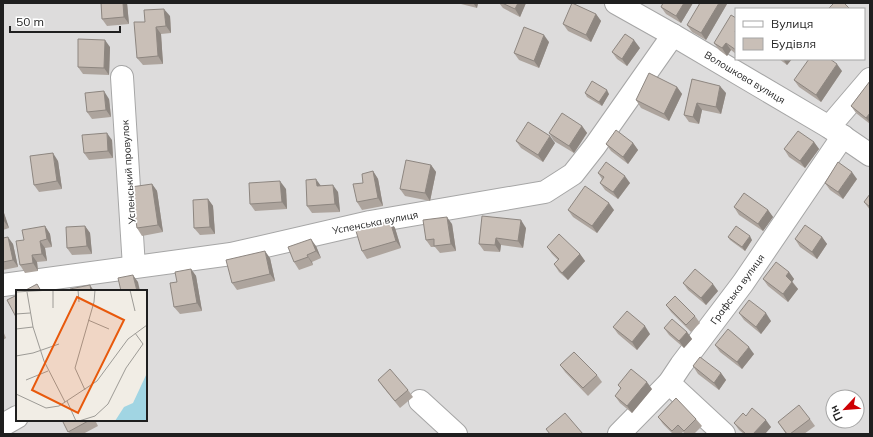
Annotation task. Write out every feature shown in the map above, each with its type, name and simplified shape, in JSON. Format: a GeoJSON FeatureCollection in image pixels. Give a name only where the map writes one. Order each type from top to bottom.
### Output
{"type":"FeatureCollection","features":[{"type":"Feature","properties":{"kind":"street","name":"Волошкова вулиця"},"geometry":{"type":"LineString","coordinates":[[616,3],[673,34],[836,132],[870,156]]}},
{"type":"Feature","properties":{"kind":"street","name":"Успенська вулиця"},"geometry":{"type":"LineString","coordinates":[[3,285],[231,254],[370,222],[545,192],[573,174],[595,146],[673,34]]}},
{"type":"Feature","properties":{"kind":"street","name":"Успенський провулок"},"geometry":{"type":"LineString","coordinates":[[122,77],[134,267]]}},
{"type":"Feature","properties":{"kind":"street","name":"Графська вулиця"},"geometry":{"type":"LineString","coordinates":[[619,434],[669,383],[743,283],[870,79]]}},
{"type":"Feature","properties":{"kind":"street"},"geometry":{"type":"LineString","coordinates":[[669,383],[724,434]]}},
{"type":"Feature","properties":{"kind":"street"},"geometry":{"type":"LineString","coordinates":[[420,401],[456,434]]}},
{"type":"Feature","properties":{"kind":"street"},"geometry":{"type":"LineString","coordinates":[[3,425],[16,418]]}},
{"type":"Feature","properties":{"kind":"shaded area"},"geometry":{"type":"Polygon","coordinates":[[[3,3],[870,3],[870,434],[3,434],[3,3]]]}},
{"type":"Feature","properties":{"kind":"building"},"geometry":{"type":"Polygon","coordinates":[[[101,3],[123,3],[124,17],[102,19],[101,3]]]}},
{"type":"Feature","properties":{"kind":"building"},"geometry":{"type":"Polygon","coordinates":[[[502,3],[518,3],[515,9],[502,3]]]}},
{"type":"Feature","properties":{"kind":"building"},"geometry":{"type":"Polygon","coordinates":[[[572,3],[596,14],[586,35],[563,24],[572,3]]]}},
{"type":"Feature","properties":{"kind":"building"},"geometry":{"type":"Polygon","coordinates":[[[663,3],[684,3],[676,16],[661,7],[663,3]]]}},
{"type":"Feature","properties":{"kind":"building"},"geometry":{"type":"Polygon","coordinates":[[[700,3],[719,3],[701,33],[687,25],[700,3]]]}},
{"type":"Feature","properties":{"kind":"building"},"geometry":{"type":"Polygon","coordinates":[[[834,3],[844,3],[849,8],[829,8],[834,3]]]}},
{"type":"Feature","properties":{"kind":"building"},"geometry":{"type":"Polygon","coordinates":[[[164,9],[166,26],[156,27],[158,56],[137,58],[134,22],[145,22],[144,10],[164,9]]]}},
{"type":"Feature","properties":{"kind":"building"},"geometry":{"type":"Polygon","coordinates":[[[731,15],[735,17],[735,49],[726,43],[722,48],[714,43],[731,15]]]}},
{"type":"Feature","properties":{"kind":"building"},"geometry":{"type":"Polygon","coordinates":[[[524,27],[544,35],[534,61],[514,53],[524,27]]]}},
{"type":"Feature","properties":{"kind":"building"},"geometry":{"type":"Polygon","coordinates":[[[625,34],[634,40],[622,59],[612,52],[625,34]]]}},
{"type":"Feature","properties":{"kind":"building"},"geometry":{"type":"Polygon","coordinates":[[[78,39],[105,40],[104,68],[78,67],[78,39]]]}},
{"type":"Feature","properties":{"kind":"building"},"geometry":{"type":"Polygon","coordinates":[[[808,60],[831,60],[837,64],[816,95],[794,80],[808,60]]]}},
{"type":"Feature","properties":{"kind":"building"},"geometry":{"type":"Polygon","coordinates":[[[649,73],[677,87],[664,114],[636,100],[649,73]]]}},
{"type":"Feature","properties":{"kind":"building"},"geometry":{"type":"Polygon","coordinates":[[[692,79],[720,86],[716,107],[697,103],[693,117],[684,115],[692,79]]]}},
{"type":"Feature","properties":{"kind":"building"},"geometry":{"type":"Polygon","coordinates":[[[592,81],[607,90],[599,102],[585,93],[592,81]]]}},
{"type":"Feature","properties":{"kind":"building"},"geometry":{"type":"Polygon","coordinates":[[[870,81],[870,113],[866,118],[851,106],[870,81]]]}},
{"type":"Feature","properties":{"kind":"building"},"geometry":{"type":"Polygon","coordinates":[[[104,91],[106,110],[87,112],[85,93],[104,91]]]}},
{"type":"Feature","properties":{"kind":"building"},"geometry":{"type":"Polygon","coordinates":[[[562,113],[582,126],[569,146],[549,133],[562,113]]]}},
{"type":"Feature","properties":{"kind":"building"},"geometry":{"type":"Polygon","coordinates":[[[528,122],[550,136],[538,155],[516,141],[528,122]]]}},
{"type":"Feature","properties":{"kind":"building"},"geometry":{"type":"Polygon","coordinates":[[[616,130],[633,143],[623,157],[606,144],[616,130]]]}},
{"type":"Feature","properties":{"kind":"building"},"geometry":{"type":"Polygon","coordinates":[[[798,131],[814,142],[800,161],[784,149],[798,131]]]}},
{"type":"Feature","properties":{"kind":"building"},"geometry":{"type":"Polygon","coordinates":[[[107,133],[108,151],[84,153],[82,135],[107,133]]]}},
{"type":"Feature","properties":{"kind":"building"},"geometry":{"type":"Polygon","coordinates":[[[53,153],[57,181],[34,185],[30,156],[53,153]]]}},
{"type":"Feature","properties":{"kind":"building"},"geometry":{"type":"Polygon","coordinates":[[[406,160],[431,165],[425,193],[400,189],[406,160]]]}},
{"type":"Feature","properties":{"kind":"building"},"geometry":{"type":"Polygon","coordinates":[[[606,162],[625,176],[613,192],[600,183],[604,177],[598,173],[606,162]]]}},
{"type":"Feature","properties":{"kind":"building"},"geometry":{"type":"Polygon","coordinates":[[[838,162],[852,172],[838,192],[825,183],[838,162]]]}},
{"type":"Feature","properties":{"kind":"building"},"geometry":{"type":"Polygon","coordinates":[[[373,171],[378,198],[357,202],[353,184],[363,183],[362,174],[373,171]]]}},
{"type":"Feature","properties":{"kind":"building"},"geometry":{"type":"Polygon","coordinates":[[[316,179],[317,186],[333,185],[335,204],[307,206],[306,180],[316,179]]]}},
{"type":"Feature","properties":{"kind":"building"},"geometry":{"type":"Polygon","coordinates":[[[280,181],[282,202],[250,204],[249,183],[280,181]]]}},
{"type":"Feature","properties":{"kind":"building"},"geometry":{"type":"Polygon","coordinates":[[[152,184],[158,225],[137,228],[131,187],[152,184]]]}},
{"type":"Feature","properties":{"kind":"building"},"geometry":{"type":"Polygon","coordinates":[[[585,186],[609,203],[592,226],[568,210],[585,186]]]}},
{"type":"Feature","properties":{"kind":"building"},"geometry":{"type":"Polygon","coordinates":[[[744,193],[768,210],[758,224],[734,207],[744,193]]]}},
{"type":"Feature","properties":{"kind":"building"},"geometry":{"type":"Polygon","coordinates":[[[870,194],[870,207],[864,202],[870,194]]]}},
{"type":"Feature","properties":{"kind":"building"},"geometry":{"type":"Polygon","coordinates":[[[208,199],[210,227],[194,228],[193,200],[208,199]]]}},
{"type":"Feature","properties":{"kind":"building"},"geometry":{"type":"Polygon","coordinates":[[[482,216],[521,220],[518,241],[496,238],[495,245],[479,244],[482,216]]]}},
{"type":"Feature","properties":{"kind":"building"},"geometry":{"type":"Polygon","coordinates":[[[447,217],[451,244],[434,246],[434,239],[426,240],[423,220],[447,217]]]}},
{"type":"Feature","properties":{"kind":"building"},"geometry":{"type":"Polygon","coordinates":[[[390,221],[396,241],[362,251],[356,231],[390,221]]]}},
{"type":"Feature","properties":{"kind":"building"},"geometry":{"type":"Polygon","coordinates":[[[805,225],[822,237],[812,252],[795,239],[805,225]]]}},
{"type":"Feature","properties":{"kind":"building"},"geometry":{"type":"Polygon","coordinates":[[[45,226],[47,239],[40,241],[42,254],[32,255],[33,263],[20,265],[16,241],[24,240],[22,230],[45,226]]]}},
{"type":"Feature","properties":{"kind":"building"},"geometry":{"type":"Polygon","coordinates":[[[85,226],[87,246],[67,248],[66,227],[85,226]]]}},
{"type":"Feature","properties":{"kind":"building"},"geometry":{"type":"Polygon","coordinates":[[[736,226],[750,236],[742,247],[728,237],[736,226]]]}},
{"type":"Feature","properties":{"kind":"building"},"geometry":{"type":"Polygon","coordinates":[[[559,234],[580,254],[562,273],[554,264],[559,259],[547,247],[559,234]]]}},
{"type":"Feature","properties":{"kind":"building"},"geometry":{"type":"Polygon","coordinates":[[[8,237],[13,260],[3,262],[3,238],[8,237]]]}},
{"type":"Feature","properties":{"kind":"building"},"geometry":{"type":"Polygon","coordinates":[[[311,239],[316,251],[307,255],[308,257],[294,262],[288,247],[311,239]]]}},
{"type":"Feature","properties":{"kind":"building"},"geometry":{"type":"Polygon","coordinates":[[[265,251],[270,274],[232,283],[226,260],[265,251]]]}},
{"type":"Feature","properties":{"kind":"building"},"geometry":{"type":"Polygon","coordinates":[[[776,262],[789,272],[786,276],[792,282],[783,294],[763,279],[776,262]]]}},
{"type":"Feature","properties":{"kind":"building"},"geometry":{"type":"Polygon","coordinates":[[[191,269],[197,303],[174,307],[170,283],[177,282],[175,272],[191,269]]]}},
{"type":"Feature","properties":{"kind":"building"},"geometry":{"type":"Polygon","coordinates":[[[695,269],[713,284],[701,298],[683,283],[695,269]]]}},
{"type":"Feature","properties":{"kind":"building"},"geometry":{"type":"Polygon","coordinates":[[[133,275],[137,290],[121,290],[118,278],[133,275]]]}},
{"type":"Feature","properties":{"kind":"building"},"geometry":{"type":"Polygon","coordinates":[[[37,284],[40,290],[26,290],[37,284]]]}},
{"type":"Feature","properties":{"kind":"building"},"geometry":{"type":"Polygon","coordinates":[[[90,285],[91,290],[70,290],[90,285]]]}},
{"type":"Feature","properties":{"kind":"building"},"geometry":{"type":"Polygon","coordinates":[[[16,296],[16,317],[7,300],[16,296]]]}},
{"type":"Feature","properties":{"kind":"building"},"geometry":{"type":"Polygon","coordinates":[[[675,296],[695,316],[686,325],[666,305],[675,296]]]}},
{"type":"Feature","properties":{"kind":"building"},"geometry":{"type":"Polygon","coordinates":[[[749,300],[766,313],[756,327],[739,313],[749,300]]]}},
{"type":"Feature","properties":{"kind":"building"},"geometry":{"type":"Polygon","coordinates":[[[627,311],[645,326],[632,342],[613,327],[627,311]]]}},
{"type":"Feature","properties":{"kind":"building"},"geometry":{"type":"Polygon","coordinates":[[[672,319],[687,332],[679,341],[664,328],[672,319]]]}},
{"type":"Feature","properties":{"kind":"building"},"geometry":{"type":"Polygon","coordinates":[[[728,329],[749,347],[737,362],[715,345],[728,329]]]}},
{"type":"Feature","properties":{"kind":"building"},"geometry":{"type":"Polygon","coordinates":[[[574,352],[597,375],[583,388],[560,365],[574,352]]]}},
{"type":"Feature","properties":{"kind":"building"},"geometry":{"type":"Polygon","coordinates":[[[700,357],[721,373],[714,383],[693,366],[700,357]]]}},
{"type":"Feature","properties":{"kind":"building"},"geometry":{"type":"Polygon","coordinates":[[[390,369],[408,390],[395,401],[378,380],[390,369]]]}},
{"type":"Feature","properties":{"kind":"building"},"geometry":{"type":"Polygon","coordinates":[[[631,369],[647,382],[627,406],[615,396],[621,388],[618,385],[631,369]]]}},
{"type":"Feature","properties":{"kind":"building"},"geometry":{"type":"Polygon","coordinates":[[[676,398],[696,419],[684,431],[678,425],[672,431],[658,417],[676,398]]]}},
{"type":"Feature","properties":{"kind":"building"},"geometry":{"type":"Polygon","coordinates":[[[799,405],[810,419],[790,434],[787,434],[778,422],[799,405]]]}},
{"type":"Feature","properties":{"kind":"building"},"geometry":{"type":"Polygon","coordinates":[[[752,408],[766,420],[753,434],[746,434],[734,423],[743,413],[746,416],[752,408]]]}},
{"type":"Feature","properties":{"kind":"building"},"geometry":{"type":"Polygon","coordinates":[[[565,413],[583,434],[550,434],[546,429],[565,413]]]}},
{"type":"Feature","properties":{"kind":"building"},"geometry":{"type":"Polygon","coordinates":[[[62,421],[88,421],[68,432],[62,421]]]}}]}
